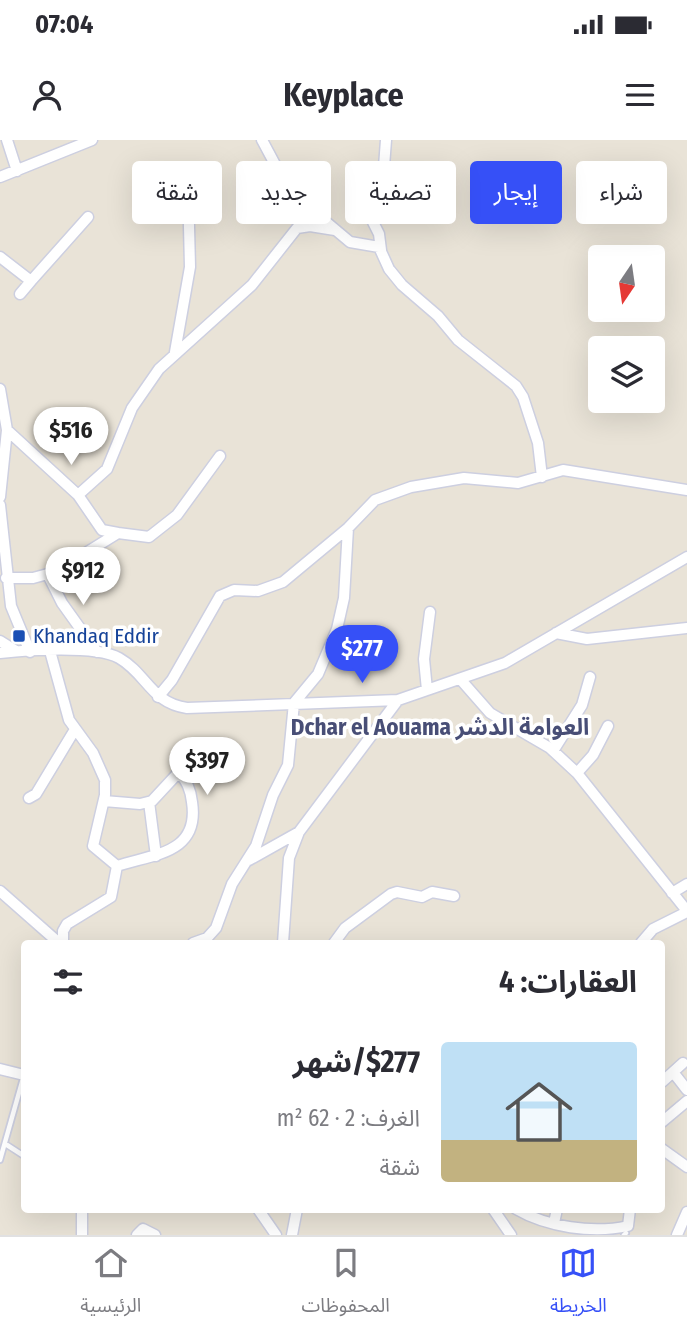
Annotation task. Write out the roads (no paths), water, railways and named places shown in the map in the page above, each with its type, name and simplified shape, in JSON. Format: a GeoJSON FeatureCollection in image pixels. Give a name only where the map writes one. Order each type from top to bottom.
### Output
{"type":"FeatureCollection","features":[{"type":"Feature","properties":{"kind":"street"},"geometry":{"type":"LineString","coordinates":[[7,140],[17,171]]}},
{"type":"Feature","properties":{"kind":"street"},"geometry":{"type":"LineString","coordinates":[[0,177],[93,140]]}},
{"type":"Feature","properties":{"kind":"street"},"geometry":{"type":"LineString","coordinates":[[262,140],[285,183],[335,230],[350,243],[374,244],[381,250]]}},
{"type":"Feature","properties":{"kind":"street"},"geometry":{"type":"LineString","coordinates":[[386,140],[383,180],[366,208],[379,234],[381,250],[389,269],[402,285],[438,316],[458,340],[516,386],[523,397],[538,443],[542,477]]}},
{"type":"Feature","properties":{"kind":"street"},"geometry":{"type":"LineString","coordinates":[[20,294],[88,217]]}},
{"type":"Feature","properties":{"kind":"street"},"geometry":{"type":"LineString","coordinates":[[175,352],[190,267],[189,224]]}},
{"type":"Feature","properties":{"kind":"street"},"geometry":{"type":"LineString","coordinates":[[78,495],[107,468],[132,408],[159,369],[175,352],[202,333],[252,285],[297,228],[310,226],[335,230]]}},
{"type":"Feature","properties":{"kind":"street"},"geometry":{"type":"LineString","coordinates":[[0,257],[31,281]]}},
{"type":"Feature","properties":{"kind":"street"},"geometry":{"type":"LineString","coordinates":[[0,389],[7,430],[0,497]]}},
{"type":"Feature","properties":{"kind":"street"},"geometry":{"type":"LineString","coordinates":[[7,430],[78,495],[102,530],[144,538],[156,533],[177,515],[220,456]]}},
{"type":"Feature","properties":{"kind":"street"},"geometry":{"type":"LineString","coordinates":[[158,697],[172,680],[220,596],[234,590],[258,591],[283,582],[348,528],[376,499],[386,494],[450,479],[518,483],[556,471],[571,471],[687,490]]}},
{"type":"Feature","properties":{"kind":"street"},"geometry":{"type":"LineString","coordinates":[[0,505],[11,606],[30,652]]}},
{"type":"Feature","properties":{"kind":"street"},"geometry":{"type":"LineString","coordinates":[[201,940],[216,928],[232,884],[249,860],[273,796],[288,765],[293,738],[294,703],[318,674],[337,629],[344,598],[348,528]]}},
{"type":"Feature","properties":{"kind":"street"},"geometry":{"type":"LineString","coordinates":[[6,578],[48,575],[76,562],[118,533]]}},
{"type":"Feature","properties":{"kind":"street"},"geometry":{"type":"LineString","coordinates":[[0,653],[96,652],[118,658],[158,697],[172,706],[187,708],[398,700],[505,663],[687,556]]}},
{"type":"Feature","properties":{"kind":"street"},"geometry":{"type":"LineString","coordinates":[[48,575],[62,603],[96,652]]}},
{"type":"Feature","properties":{"kind":"street"},"geometry":{"type":"LineString","coordinates":[[427,690],[424,659],[430,612]]}},
{"type":"Feature","properties":{"kind":"street"},"geometry":{"type":"LineString","coordinates":[[556,633],[587,639],[687,628]]}},
{"type":"Feature","properties":{"kind":"street"},"geometry":{"type":"LineString","coordinates":[[0,641],[16,652]]}},
{"type":"Feature","properties":{"kind":"street"},"geometry":{"type":"LineString","coordinates":[[50,651],[74,732],[93,753],[104,775],[104,801],[93,846],[117,866]]}},
{"type":"Feature","properties":{"kind":"street"},"geometry":{"type":"LineString","coordinates":[[553,751],[582,705],[590,677]]}},
{"type":"Feature","properties":{"kind":"street"},"geometry":{"type":"LineString","coordinates":[[461,680],[490,713],[553,751],[578,774],[687,911],[653,929],[644,940]]}},
{"type":"Feature","properties":{"kind":"street"},"geometry":{"type":"LineString","coordinates":[[283,940],[286,877],[289,858],[299,832],[398,700]]}},
{"type":"Feature","properties":{"kind":"street"},"geometry":{"type":"LineString","coordinates":[[578,774],[593,755],[608,726]]}},
{"type":"Feature","properties":{"kind":"street"},"geometry":{"type":"LineString","coordinates":[[29,798],[36,794],[74,732]]}},
{"type":"Feature","properties":{"kind":"street"},"geometry":{"type":"LineString","coordinates":[[104,801],[149,802],[178,773],[186,782],[193,804],[192,824],[184,841],[177,848],[117,866]]}},
{"type":"Feature","properties":{"kind":"street"},"geometry":{"type":"LineString","coordinates":[[149,802],[156,856]]}},
{"type":"Feature","properties":{"kind":"street"},"geometry":{"type":"LineString","coordinates":[[249,860],[299,832]]}},
{"type":"Feature","properties":{"kind":"street"},"geometry":{"type":"LineString","coordinates":[[62,940],[67,924],[111,897],[117,866]]}},
{"type":"Feature","properties":{"kind":"street"},"geometry":{"type":"LineString","coordinates":[[672,893],[687,884]]}},
{"type":"Feature","properties":{"kind":"street"},"geometry":{"type":"LineString","coordinates":[[0,891],[57,940]]}},
{"type":"Feature","properties":{"kind":"street"},"geometry":{"type":"LineString","coordinates":[[336,940],[345,928],[391,894],[397,892],[422,897],[432,892],[454,896]]}},
{"type":"Feature","properties":{"kind":"street"},"geometry":{"type":"LineString","coordinates":[[665,1079],[683,1063]]}},
{"type":"Feature","properties":{"kind":"street"},"geometry":{"type":"LineString","coordinates":[[0,1069],[21,1074]]}},
{"type":"Feature","properties":{"kind":"street"},"geometry":{"type":"LineString","coordinates":[[673,1072],[687,1090]]}},
{"type":"Feature","properties":{"kind":"street"},"geometry":{"type":"LineString","coordinates":[[665,1119],[687,1101]]}},
{"type":"Feature","properties":{"kind":"street"},"geometry":{"type":"LineString","coordinates":[[665,1151],[687,1167]]}},
{"type":"Feature","properties":{"kind":"street"},"geometry":{"type":"LineString","coordinates":[[677,1235],[687,1212]]}},
{"type":"Feature","properties":{"kind":"street"},"geometry":{"type":"LineString","coordinates":[[82,1213],[82,1235]]}},
{"type":"Feature","properties":{"kind":"street"},"geometry":{"type":"LineString","coordinates":[[261,1213],[276,1235]]}},
{"type":"Feature","properties":{"kind":"street"},"geometry":{"type":"LineString","coordinates":[[292,1235],[296,1213]]}},
{"type":"Feature","properties":{"kind":"street"},"geometry":{"type":"LineString","coordinates":[[497,1213],[511,1235]]}},
{"type":"Feature","properties":{"kind":"street"},"geometry":{"type":"LineString","coordinates":[[524,1213],[540,1221],[626,1232],[629,1213]]}},
{"type":"Feature","properties":{"kind":"street"},"geometry":{"type":"LineString","coordinates":[[554,1223],[557,1213]]}},
{"type":"Feature","properties":{"kind":"street"},"geometry":{"type":"LineString","coordinates":[[137,1235],[144,1229],[155,1235]]}},
{"type":"Feature","properties":{"kind":"lane"},"geometry":{"type":"LineString","coordinates":[[0,1160],[7,1145],[21,1087]]}},
{"type":"Feature","properties":{"kind":"lane"},"geometry":{"type":"LineString","coordinates":[[7,1145],[21,1154]]}},
{"type":"Feature","properties":{"kind":"place","name":"Khandaq Eddir"},"geometry":{"type":"Point","coordinates":[19,636]}},
{"type":"Feature","properties":{"kind":"district","name":"Dchar el Aouama العوامة الدشر"},"geometry":{"type":"Point","coordinates":[440,727]}}]}
